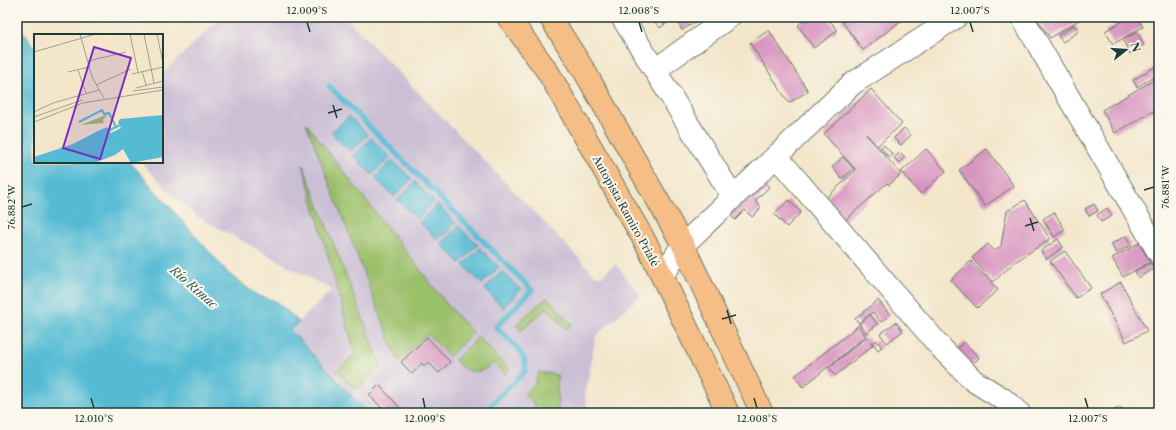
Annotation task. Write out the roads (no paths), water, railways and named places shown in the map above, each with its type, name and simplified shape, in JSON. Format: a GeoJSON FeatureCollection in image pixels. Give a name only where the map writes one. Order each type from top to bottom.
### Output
{"type":"FeatureCollection","features":[{"type":"Feature","properties":{"kind":"highway","name":"Autopista Ramiro Prialé"},"geometry":{"type":"LineString","coordinates":[[508,17],[548,72],[647,245],[728,413]]}},
{"type":"Feature","properties":{"kind":"highway"},"geometry":{"type":"LineString","coordinates":[[550,17],[585,72],[683,245],[762,413]]}},
{"type":"Feature","properties":{"kind":"street"},"geometry":{"type":"LineString","coordinates":[[622,17],[656,70],[732,197]]}},
{"type":"Feature","properties":{"kind":"street"},"geometry":{"type":"LineString","coordinates":[[656,70],[729,17]]}},
{"type":"Feature","properties":{"kind":"street"},"geometry":{"type":"LineString","coordinates":[[1022,17],[1159,253]]}},
{"type":"Feature","properties":{"kind":"street"},"geometry":{"type":"LineString","coordinates":[[662,276],[683,245],[852,84],[951,18]]}},
{"type":"Feature","properties":{"kind":"street"},"geometry":{"type":"LineString","coordinates":[[776,156],[943,350],[974,381],[1003,399],[1020,413]]}},
{"type":"Feature","properties":{"kind":"water","name":"Río Rímac"},"geometry":{"type":"Polygon","coordinates":[[[17,24],[34,46],[34,163],[131,163],[229,274],[258,296],[276,301],[299,322],[290,330],[365,410],[362,413],[17,413],[17,24]]]}},
{"type":"Feature","properties":{"kind":"water"},"geometry":{"type":"Polygon","coordinates":[[[349,116],[368,135],[350,152],[331,133],[349,116]]]}},
{"type":"Feature","properties":{"kind":"water"},"geometry":{"type":"Polygon","coordinates":[[[371,138],[390,157],[372,175],[353,156],[371,138]]]}},
{"type":"Feature","properties":{"kind":"water"},"geometry":{"type":"Polygon","coordinates":[[[392,160],[412,179],[394,197],[375,178],[392,160]]]}},
{"type":"Feature","properties":{"kind":"water"},"geometry":{"type":"Polygon","coordinates":[[[415,182],[434,201],[417,219],[398,200],[415,182]]]}},
{"type":"Feature","properties":{"kind":"water"},"geometry":{"type":"Polygon","coordinates":[[[437,204],[456,223],[438,240],[419,222],[437,204]]]}},
{"type":"Feature","properties":{"kind":"water"},"geometry":{"type":"Polygon","coordinates":[[[459,226],[478,245],[460,263],[441,244],[459,226]]]}},
{"type":"Feature","properties":{"kind":"water"},"geometry":{"type":"Polygon","coordinates":[[[480,248],[499,267],[482,284],[463,265],[480,248]]]}},
{"type":"Feature","properties":{"kind":"water"},"geometry":{"type":"Polygon","coordinates":[[[502,271],[521,290],[503,308],[485,289],[502,271]]]}},
{"type":"Feature","properties":{"kind":"waterway"},"geometry":{"type":"LineString","coordinates":[[329,86],[532,290],[496,327],[511,341],[524,358],[525,371],[483,413]]}}]}
